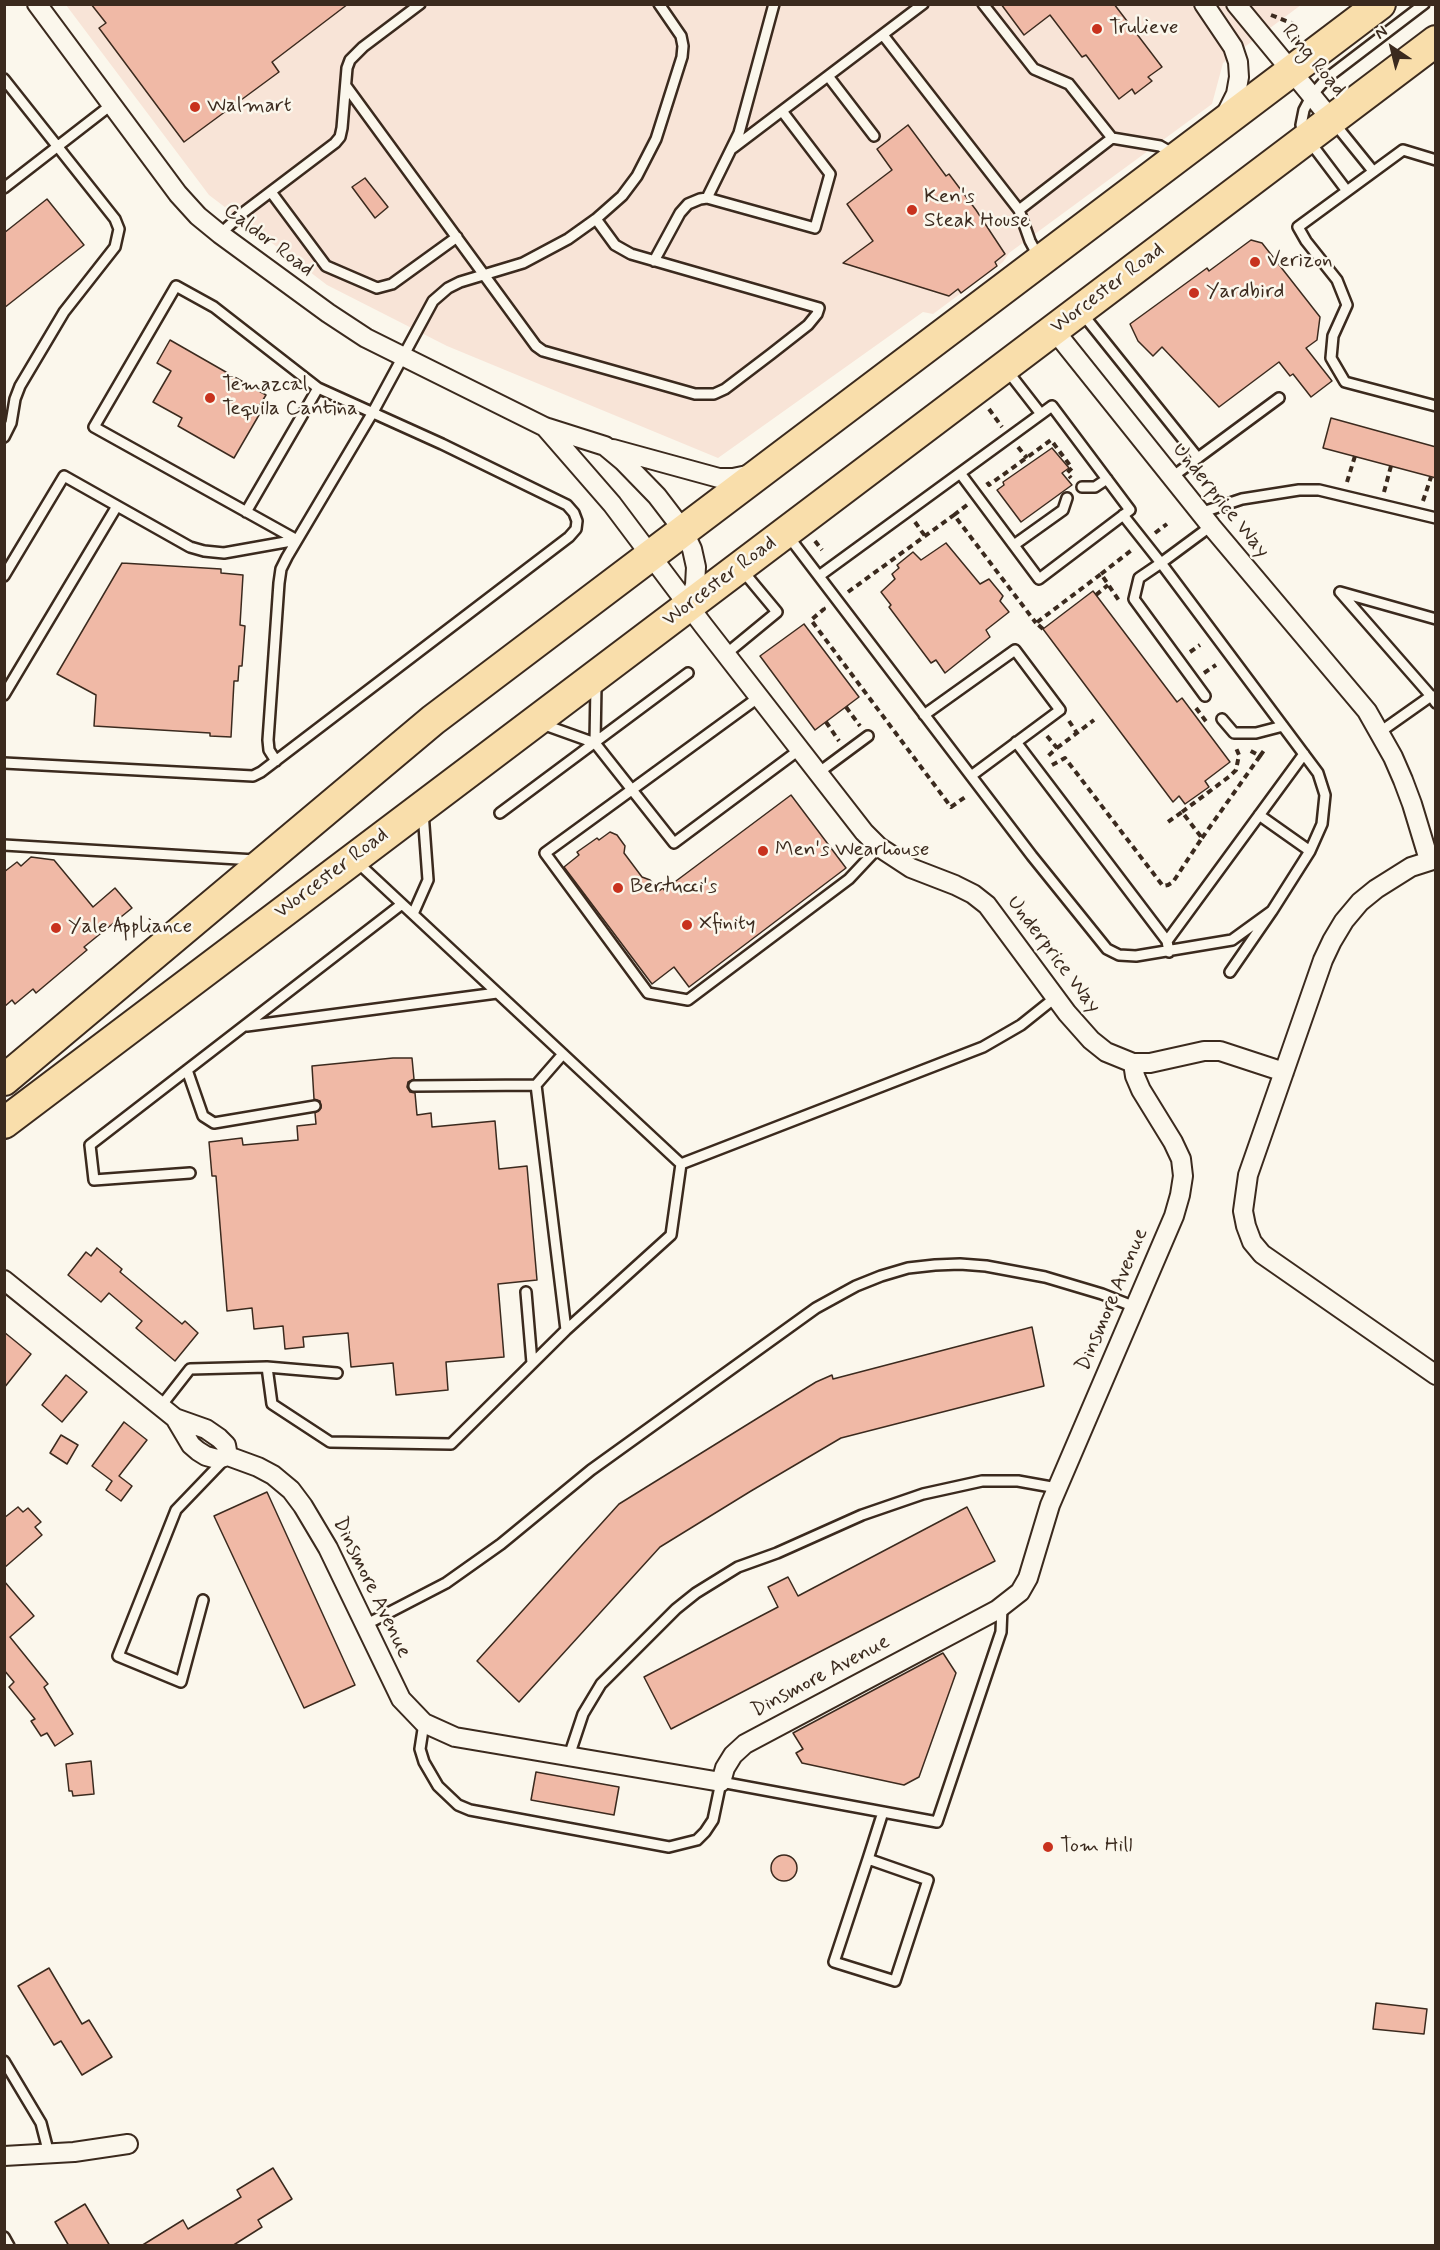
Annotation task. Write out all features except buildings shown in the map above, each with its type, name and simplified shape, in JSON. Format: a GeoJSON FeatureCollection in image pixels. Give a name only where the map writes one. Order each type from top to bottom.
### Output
{"type":"FeatureCollection","features":[{"type":"Feature","properties":{"kind":"highway"},"geometry":{"type":"LineString","coordinates":[[9,1073],[433,720],[1380,4]]}},
{"type":"Feature","properties":{"kind":"highway","name":"Worcester Road"},"geometry":{"type":"LineString","coordinates":[[4,1123],[739,567],[799,535],[1005,367],[1436,41]]}},
{"type":"Feature","properties":{"kind":"street","name":"Caldor Road"},"geometry":{"type":"LineString","coordinates":[[37,4],[183,200],[220,234],[348,327],[545,427],[605,446],[640,477],[683,530],[692,549],[696,567],[688,606]]}},
{"type":"Feature","properties":{"kind":"street"},"geometry":{"type":"LineString","coordinates":[[1204,4],[1233,47],[1239,70],[1233,102],[1212,132]]}},
{"type":"Feature","properties":{"kind":"street","name":"Ring Road"},"geometry":{"type":"LineString","coordinates":[[1236,4],[1331,119]]}},
{"type":"Feature","properties":{"kind":"street","name":"Underprice Way"},"geometry":{"type":"LineString","coordinates":[[1054,330],[1205,519],[1347,688],[1380,732],[1412,804],[1432,859],[1411,867],[1360,902],[1344,921],[1323,960],[1248,1175],[1244,1197],[1245,1226],[1252,1242],[1262,1254],[1436,1374]]}},
{"type":"Feature","properties":{"kind":"street","name":"Caldor Road"},"geometry":{"type":"LineString","coordinates":[[545,427],[612,504],[688,606]]}},
{"type":"Feature","properties":{"kind":"street"},"geometry":{"type":"LineString","coordinates":[[605,446],[719,478],[748,476],[765,469]]}},
{"type":"Feature","properties":{"kind":"street","name":"Underprice Way"},"geometry":{"type":"LineString","coordinates":[[688,606],[864,832],[879,847],[911,868],[955,885],[973,894],[987,905],[1056,997],[1091,1040],[1106,1052],[1133,1063],[1150,1063],[1204,1051],[1220,1051],[1284,1072]]}},
{"type":"Feature","properties":{"kind":"street","name":"Dinsmore Avenue"},"geometry":{"type":"LineString","coordinates":[[4,1280],[176,1418],[191,1445],[198,1451],[217,1459],[228,1456],[258,1467],[273,1475],[291,1490],[316,1526],[401,1699],[424,1723],[455,1737],[721,1782],[725,1768],[733,1755],[753,1739],[1002,1606],[1020,1592],[1028,1578],[1057,1488],[1174,1216],[1183,1176],[1181,1159],[1141,1090],[1133,1063]]}},
{"type":"Feature","properties":{"kind":"street"},"geometry":{"type":"LineString","coordinates":[[4,2156],[49,2154],[128,2144]]}},
{"type":"Feature","properties":{"kind":"lane"},"geometry":{"type":"LineString","coordinates":[[220,234],[238,217],[340,138],[347,68],[355,53],[420,4]]}},
{"type":"Feature","properties":{"kind":"lane"},"geometry":{"type":"LineString","coordinates":[[276,761],[269,750],[268,740],[281,569],[373,412],[425,314],[438,296],[460,282],[507,269],[541,255],[568,239],[622,196],[637,176],[657,139],[683,46],[677,27],[660,4]]}},
{"type":"Feature","properties":{"kind":"lane"},"geometry":{"type":"LineString","coordinates":[[707,198],[732,148],[746,108],[774,4]]}},
{"type":"Feature","properties":{"kind":"lane"},"geometry":{"type":"LineString","coordinates":[[732,148],[923,4]]}},
{"type":"Feature","properties":{"kind":"lane"},"geometry":{"type":"LineString","coordinates":[[983,4],[1034,69],[1069,84],[1112,138],[1160,146],[1178,158]]}},
{"type":"Feature","properties":{"kind":"lane"},"geometry":{"type":"LineString","coordinates":[[1347,191],[1306,138],[1301,124],[1302,117],[1312,95],[1327,78],[1424,4]]}},
{"type":"Feature","properties":{"kind":"lane"},"geometry":{"type":"LineString","coordinates":[[883,35],[1019,210],[1030,241],[1041,261]]}},
{"type":"Feature","properties":{"kind":"lane"},"geometry":{"type":"LineString","coordinates":[[828,76],[874,136]]}},
{"type":"Feature","properties":{"kind":"lane"},"geometry":{"type":"LineString","coordinates":[[4,79],[115,219],[119,229],[119,235],[110,254],[58,321],[20,386],[9,413],[4,437]]}},
{"type":"Feature","properties":{"kind":"lane"},"geometry":{"type":"LineString","coordinates":[[346,87],[536,345],[543,351],[701,395],[714,394],[731,385],[808,325],[819,308],[631,254],[619,248],[596,219]]}},
{"type":"Feature","properties":{"kind":"lane"},"geometry":{"type":"LineString","coordinates":[[4,188],[111,105]]}},
{"type":"Feature","properties":{"kind":"lane"},"geometry":{"type":"LineString","coordinates":[[654,261],[684,208],[694,201],[707,198],[815,228],[830,174],[782,111]]}},
{"type":"Feature","properties":{"kind":"lane"},"geometry":{"type":"LineString","coordinates":[[1331,119],[1373,171]]}},
{"type":"Feature","properties":{"kind":"lane"},"geometry":{"type":"LineString","coordinates":[[1019,210],[1112,138]]}},
{"type":"Feature","properties":{"kind":"lane"},"geometry":{"type":"LineString","coordinates":[[1436,160],[1403,150],[1298,226],[1306,241],[1337,280],[1347,305],[1333,336],[1331,358],[1345,382],[1436,406]]}},
{"type":"Feature","properties":{"kind":"lane"},"geometry":{"type":"LineString","coordinates":[[271,192],[326,266],[377,288],[382,289],[392,284],[457,237]]}},
{"type":"Feature","properties":{"kind":"lane"},"geometry":{"type":"LineString","coordinates":[[4,763],[253,776],[276,761],[569,537],[576,529],[577,521],[574,513],[567,505],[318,388],[214,307],[176,286],[94,427],[297,540]]}},
{"type":"Feature","properties":{"kind":"lane"},"geometry":{"type":"LineString","coordinates":[[1080,310],[1198,458]]}},
{"type":"Feature","properties":{"kind":"lane"},"geometry":{"type":"LineString","coordinates":[[1005,367],[1041,414]]}},
{"type":"Feature","properties":{"kind":"lane"},"geometry":{"type":"LineString","coordinates":[[246,512],[318,388]]}},
{"type":"Feature","properties":{"kind":"lane"},"geometry":{"type":"LineString","coordinates":[[1172,477],[1279,398]]}},
{"type":"Feature","properties":{"kind":"lane"},"geometry":{"type":"LineString","coordinates":[[819,576],[960,473],[1052,406],[1130,510],[1039,579],[960,473]]}},
{"type":"Feature","properties":{"kind":"lane"},"geometry":{"type":"LineString","coordinates":[[4,576],[64,476],[190,547],[204,551],[224,553],[297,540]]}},
{"type":"Feature","properties":{"kind":"lane"},"geometry":{"type":"LineString","coordinates":[[1090,497],[1095,487],[1107,479]]}},
{"type":"Feature","properties":{"kind":"lane"},"geometry":{"type":"LineString","coordinates":[[1082,487],[1095,487]]}},
{"type":"Feature","properties":{"kind":"lane"},"geometry":{"type":"LineString","coordinates":[[1205,696],[1134,599],[1139,578],[1161,563],[1205,519],[1242,499],[1299,490],[1344,494],[1436,518]]}},
{"type":"Feature","properties":{"kind":"lane"},"geometry":{"type":"LineString","coordinates":[[1063,510],[1067,498]]}},
{"type":"Feature","properties":{"kind":"lane"},"geometry":{"type":"LineString","coordinates":[[4,695],[117,506]]}},
{"type":"Feature","properties":{"kind":"lane"},"geometry":{"type":"LineString","coordinates":[[1014,545],[1063,510],[1074,508]]}},
{"type":"Feature","properties":{"kind":"lane"},"geometry":{"type":"LineString","coordinates":[[1123,515],[1304,754],[1318,774],[1325,795],[1322,824],[1310,850],[1230,972]]}},
{"type":"Feature","properties":{"kind":"lane"},"geometry":{"type":"LineString","coordinates":[[799,535],[819,576],[970,776],[1107,949],[1119,955],[1136,956],[1232,940],[1272,911]]}},
{"type":"Feature","properties":{"kind":"lane"},"geometry":{"type":"LineString","coordinates":[[726,654],[777,612],[739,567]]}},
{"type":"Feature","properties":{"kind":"lane"},"geometry":{"type":"LineString","coordinates":[[1380,732],[1434,698],[1340,592],[1436,619]]}},
{"type":"Feature","properties":{"kind":"lane"},"geometry":{"type":"LineString","coordinates":[[924,715],[1015,650],[1060,710],[970,776]]}},
{"type":"Feature","properties":{"kind":"lane"},"geometry":{"type":"LineString","coordinates":[[500,813],[688,673]]}},
{"type":"Feature","properties":{"kind":"lane"},"geometry":{"type":"LineString","coordinates":[[595,742],[596,675]]}},
{"type":"Feature","properties":{"kind":"lane"},"geometry":{"type":"LineString","coordinates":[[759,697],[545,853],[648,993],[688,1000],[849,879],[879,847]]}},
{"type":"Feature","properties":{"kind":"lane"},"geometry":{"type":"LineString","coordinates":[[1222,719],[1234,733],[1256,733],[1283,726]]}},
{"type":"Feature","properties":{"kind":"lane"},"geometry":{"type":"LineString","coordinates":[[534,721],[595,742],[674,843],[800,750]]}},
{"type":"Feature","properties":{"kind":"lane"},"geometry":{"type":"LineString","coordinates":[[818,773],[868,736]]}},
{"type":"Feature","properties":{"kind":"lane"},"geometry":{"type":"LineString","coordinates":[[1016,742],[1167,940],[1169,952]]}},
{"type":"Feature","properties":{"kind":"lane"},"geometry":{"type":"LineString","coordinates":[[1167,940],[1304,754]]}},
{"type":"Feature","properties":{"kind":"lane"},"geometry":{"type":"LineString","coordinates":[[413,915],[428,880],[422,806]]}},
{"type":"Feature","properties":{"kind":"lane"},"geometry":{"type":"LineString","coordinates":[[1259,815],[1310,850]]}},
{"type":"Feature","properties":{"kind":"lane"},"geometry":{"type":"LineString","coordinates":[[4,845],[266,861]]}},
{"type":"Feature","properties":{"kind":"lane"},"geometry":{"type":"LineString","coordinates":[[352,858],[681,1164]]}},
{"type":"Feature","properties":{"kind":"lane"},"geometry":{"type":"LineString","coordinates":[[190,1173],[94,1180],[90,1145],[402,904]]}},
{"type":"Feature","properties":{"kind":"lane"},"geometry":{"type":"LineString","coordinates":[[244,1026],[497,993]]}},
{"type":"Feature","properties":{"kind":"lane"},"geometry":{"type":"LineString","coordinates":[[681,1164],[983,1047],[1021,1025],[1056,997]]}},
{"type":"Feature","properties":{"kind":"lane"},"geometry":{"type":"LineString","coordinates":[[563,1054],[536,1085],[566,1330]]}},
{"type":"Feature","properties":{"kind":"lane"},"geometry":{"type":"LineString","coordinates":[[187,1070],[202,1116],[214,1123],[315,1106]]}},
{"type":"Feature","properties":{"kind":"lane"},"geometry":{"type":"LineString","coordinates":[[414,1086],[536,1085]]}},
{"type":"Feature","properties":{"kind":"lane"},"geometry":{"type":"LineString","coordinates":[[267,1367],[272,1404],[330,1442],[451,1444],[566,1330],[671,1235],[681,1164]]}},
{"type":"Feature","properties":{"kind":"lane"},"geometry":{"type":"LineString","coordinates":[[365,1625],[446,1583],[501,1544],[591,1470],[816,1308],[880,1276],[908,1268],[935,1264],[986,1266],[1045,1277],[1102,1294],[1135,1307]]}},
{"type":"Feature","properties":{"kind":"lane"},"geometry":{"type":"LineString","coordinates":[[526,1292],[532,1363]]}},
{"type":"Feature","properties":{"kind":"lane"},"geometry":{"type":"LineString","coordinates":[[161,1406],[190,1369],[267,1367],[337,1373]]}},
{"type":"Feature","properties":{"kind":"lane"},"geometry":{"type":"LineString","coordinates":[[203,1600],[181,1682],[118,1656],[176,1510],[228,1456]]}},
{"type":"Feature","properties":{"kind":"lane"},"geometry":{"type":"LineString","coordinates":[[569,1756],[583,1713],[601,1684],[676,1609],[696,1593],[738,1568],[862,1515],[923,1494],[991,1481],[1037,1483],[1057,1488]]}},
{"type":"Feature","properties":{"kind":"lane"},"geometry":{"type":"LineString","coordinates":[[424,1723],[420,1749],[424,1762],[438,1786],[458,1805],[470,1810],[669,1846],[697,1840],[705,1832],[713,1820],[721,1782],[937,1822],[1001,1632],[1002,1606]]}},
{"type":"Feature","properties":{"kind":"lane"},"geometry":{"type":"LineString","coordinates":[[868,1859],[928,1880],[895,1981],[834,1962],[883,1812]]}},
{"type":"Feature","properties":{"kind":"lane"},"geometry":{"type":"LineString","coordinates":[[4,2061],[41,2123],[49,2154]]}},
{"type":"Feature","properties":{"kind":"lane"},"geometry":{"type":"LineString","coordinates":[[4,2237],[9,2246]]}},
{"type":"Feature","properties":{"kind":"path"},"geometry":{"type":"LineString","coordinates":[[1262,12],[1294,24]]}},
{"type":"Feature","properties":{"kind":"path"},"geometry":{"type":"LineString","coordinates":[[987,406],[1001,425]]}},
{"type":"Feature","properties":{"kind":"path"},"geometry":{"type":"LineString","coordinates":[[983,476],[989,485],[1051,440],[1072,468],[1067,473],[1073,481]]}},
{"type":"Feature","properties":{"kind":"path"},"geometry":{"type":"LineString","coordinates":[[1344,494],[1355,456]]}},
{"type":"Feature","properties":{"kind":"path"},"geometry":{"type":"LineString","coordinates":[[1381,504],[1392,466]]}},
{"type":"Feature","properties":{"kind":"path"},"geometry":{"type":"LineString","coordinates":[[1419,514],[1431,477]]}},
{"type":"Feature","properties":{"kind":"path"},"geometry":{"type":"LineString","coordinates":[[846,594],[967,505],[963,500]]}},
{"type":"Feature","properties":{"kind":"path"},"geometry":{"type":"LineString","coordinates":[[954,515],[1042,629]]}},
{"type":"Feature","properties":{"kind":"path"},"geometry":{"type":"LineString","coordinates":[[1154,534],[1167,524]]}},
{"type":"Feature","properties":{"kind":"path"},"geometry":{"type":"LineString","coordinates":[[799,535],[822,550]]}},
{"type":"Feature","properties":{"kind":"path"},"geometry":{"type":"LineString","coordinates":[[1036,623],[1133,549]]}},
{"type":"Feature","properties":{"kind":"path"},"geometry":{"type":"LineString","coordinates":[[1101,574],[1126,612]]}},
{"type":"Feature","properties":{"kind":"path"},"geometry":{"type":"LineString","coordinates":[[1096,595],[1108,585]]}},
{"type":"Feature","properties":{"kind":"path"},"geometry":{"type":"LineString","coordinates":[[818,602],[824,609],[811,620],[951,807],[968,795]]}},
{"type":"Feature","properties":{"kind":"path"},"geometry":{"type":"LineString","coordinates":[[1192,702],[1212,729]]}},
{"type":"Feature","properties":{"kind":"path"},"geometry":{"type":"LineString","coordinates":[[846,707],[868,736]]}},
{"type":"Feature","properties":{"kind":"path"},"geometry":{"type":"LineString","coordinates":[[1094,720],[1047,757],[1053,766],[1065,758],[1163,886],[1173,882],[1265,749]]}},
{"type":"Feature","properties":{"kind":"path"},"geometry":{"type":"LineString","coordinates":[[826,722],[847,752]]}},
{"type":"Feature","properties":{"kind":"path"},"geometry":{"type":"LineString","coordinates":[[1041,741],[1047,736],[1057,748]]}},
{"type":"Feature","properties":{"kind":"path"},"geometry":{"type":"LineString","coordinates":[[1168,822],[1236,770],[1239,755],[1234,746],[1260,756]]}},
{"type":"Feature","properties":{"kind":"path"},"geometry":{"type":"LineString","coordinates":[[1182,812],[1203,838]]}},
{"type":"Feature","properties":{"kind":"shaded area"},"geometry":{"type":"Polygon","coordinates":[[[66,5],[1301,5],[1223,63],[1212,104],[1009,253],[1003,262],[933,314],[923,312],[718,458],[447,346],[327,285],[209,195],[66,5]]]}},
{"type":"Feature","properties":{"kind":"place","name":"Trulieve"},"geometry":{"type":"Point","coordinates":[1097,29]}},
{"type":"Feature","properties":{"kind":"place","name":"Walmart"},"geometry":{"type":"Point","coordinates":[195,107]}},
{"type":"Feature","properties":{"kind":"place","name":"Ken's Steak House"},"geometry":{"type":"Point","coordinates":[912,210]}},
{"type":"Feature","properties":{"kind":"place","name":"Verizon"},"geometry":{"type":"Point","coordinates":[1255,262]}},
{"type":"Feature","properties":{"kind":"place","name":"Yardbird"},"geometry":{"type":"Point","coordinates":[1194,293]}},
{"type":"Feature","properties":{"kind":"place","name":"Temazcal Tequila Cantina"},"geometry":{"type":"Point","coordinates":[210,398]}},
{"type":"Feature","properties":{"kind":"place","name":"Men's Wearhouse"},"geometry":{"type":"Point","coordinates":[763,851]}},
{"type":"Feature","properties":{"kind":"place","name":"Bertucci's"},"geometry":{"type":"Point","coordinates":[618,888]}},
{"type":"Feature","properties":{"kind":"place","name":"Xfinity"},"geometry":{"type":"Point","coordinates":[687,925]}},
{"type":"Feature","properties":{"kind":"place","name":"Yale Appliance"},"geometry":{"type":"Point","coordinates":[56,928]}},
{"type":"Feature","properties":{"kind":"place","name":"Tom Hill"},"geometry":{"type":"Point","coordinates":[1048,1847]}}]}
